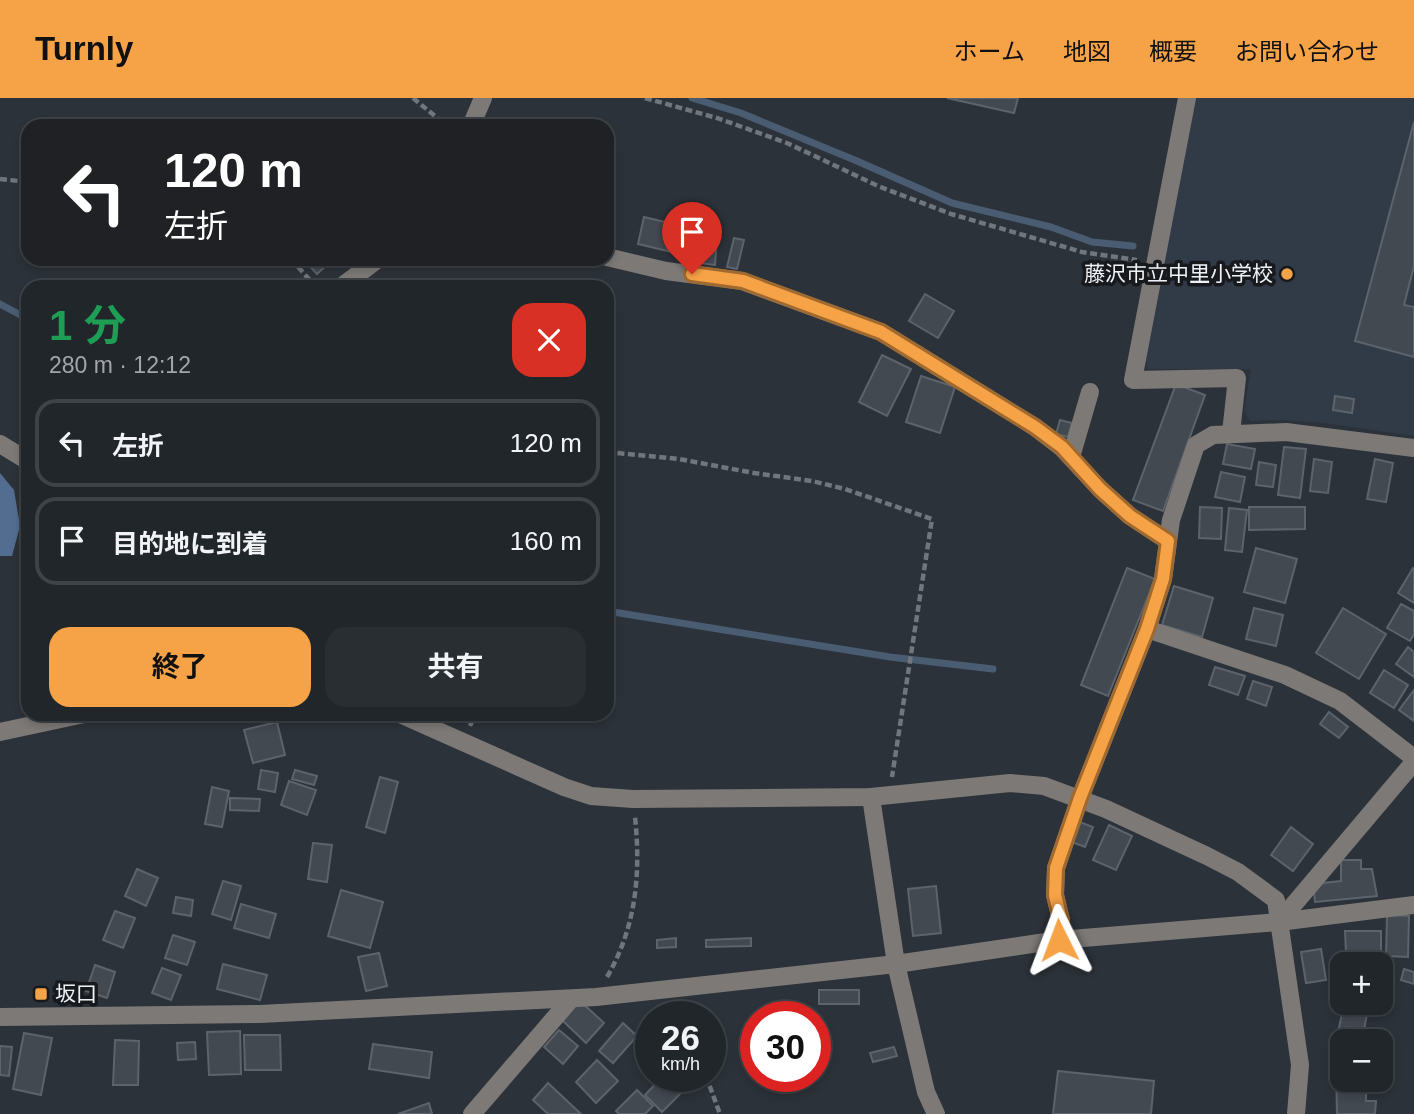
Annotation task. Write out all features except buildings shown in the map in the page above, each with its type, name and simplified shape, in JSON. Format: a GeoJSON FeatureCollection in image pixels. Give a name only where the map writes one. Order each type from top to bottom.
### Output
{"type":"FeatureCollection","features":[{"type":"Feature","properties":{"kind":"street"},"geometry":{"type":"LineString","coordinates":[[474,119],[483,98]]}},
{"type":"Feature","properties":{"kind":"street"},"geometry":{"type":"LineString","coordinates":[[1187,98],[1133,380],[1237,379],[1231,433]]}},
{"type":"Feature","properties":{"kind":"street"},"geometry":{"type":"LineString","coordinates":[[614,259],[666,271],[743,281],[881,332],[1035,427],[1062,447],[1100,489],[1130,516],[1168,541]]}},
{"type":"Feature","properties":{"kind":"street"},"geometry":{"type":"LineString","coordinates":[[350,280],[369,266]]}},
{"type":"Feature","properties":{"kind":"street"},"geometry":{"type":"LineString","coordinates":[[1071,457],[1090,392]]}},
{"type":"Feature","properties":{"kind":"street"},"geometry":{"type":"LineString","coordinates":[[1059,940],[1061,920],[1055,895],[1056,868],[1080,798],[1147,629],[1163,579],[1171,520],[1196,446],[1213,435],[1286,432],[1414,448]]}},
{"type":"Feature","properties":{"kind":"street"},"geometry":{"type":"LineString","coordinates":[[0,444],[21,457]]}},
{"type":"Feature","properties":{"kind":"street"},"geometry":{"type":"LineString","coordinates":[[1147,629],[1285,675],[1340,701],[1414,760],[1279,922]]}},
{"type":"Feature","properties":{"kind":"street"},"geometry":{"type":"LineString","coordinates":[[0,732],[51,721]]}},
{"type":"Feature","properties":{"kind":"street"},"geometry":{"type":"LineString","coordinates":[[416,721],[564,787],[591,796],[633,799],[871,797],[1010,783],[1044,786],[1080,798],[1157,831],[1238,872],[1276,900],[1300,1065],[1296,1114]]}},
{"type":"Feature","properties":{"kind":"street"},"geometry":{"type":"LineString","coordinates":[[871,797],[896,964],[926,1092],[936,1114]]}},
{"type":"Feature","properties":{"kind":"street"},"geometry":{"type":"LineString","coordinates":[[0,1017],[260,1014],[596,997],[896,964],[1059,940],[1279,922],[1414,905]]}},
{"type":"Feature","properties":{"kind":"street"},"geometry":{"type":"LineString","coordinates":[[472,1114],[570,999]]}},
{"type":"Feature","properties":{"kind":"path"},"geometry":{"type":"LineString","coordinates":[[413,98],[438,119]]}},
{"type":"Feature","properties":{"kind":"path"},"geometry":{"type":"LineString","coordinates":[[645,98],[717,118],[787,143],[889,191],[951,214],[1082,252],[1155,261]]}},
{"type":"Feature","properties":{"kind":"path"},"geometry":{"type":"LineString","coordinates":[[0,179],[21,181]]}},
{"type":"Feature","properties":{"kind":"path"},"geometry":{"type":"LineString","coordinates":[[296,266],[310,280]]}},
{"type":"Feature","properties":{"kind":"path"},"geometry":{"type":"LineString","coordinates":[[614,453],[679,458],[812,481],[845,489],[932,519],[890,796]]}},
{"type":"Feature","properties":{"kind":"path"},"geometry":{"type":"LineString","coordinates":[[596,997],[620,956],[636,897],[638,842],[633,799]]}},
{"type":"Feature","properties":{"kind":"path"},"geometry":{"type":"LineString","coordinates":[[712,1092],[720,1114]]}},
{"type":"Feature","properties":{"kind":"shaded area","name":"藤沢市立中里小学校"},"geometry":{"type":"Polygon","coordinates":[[[1194,98],[1414,98],[1414,436],[1324,423],[1250,421],[1244,411],[1251,369],[1148,369],[1144,357],[1194,98]]]}},
{"type":"Feature","properties":{"kind":"shaded area"},"geometry":{"type":"Polygon","coordinates":[[[0,473],[14,490],[20,526],[12,556],[0,556],[0,473]]]}},
{"type":"Feature","properties":{"kind":"waterway"},"geometry":{"type":"LineString","coordinates":[[692,98],[741,113],[952,203],[1051,227],[1092,242],[1133,246]]}},
{"type":"Feature","properties":{"kind":"waterway"},"geometry":{"type":"LineString","coordinates":[[0,304],[21,315]]}},
{"type":"Feature","properties":{"kind":"waterway"},"geometry":{"type":"LineString","coordinates":[[614,612],[890,657],[993,669]]}},
{"type":"Feature","properties":{"kind":"place","name":"藤沢市立中里小学校"},"geometry":{"type":"Point","coordinates":[1287,274]}},
{"type":"Feature","properties":{"kind":"place","name":"坂口"},"geometry":{"type":"Point","coordinates":[41,994]}},
{"type":"Feature","properties":{"kind":"route"},"geometry":{"type":"LineString","coordinates":[[692,274],[743,281],[881,332],[1035,427],[1062,447],[1100,489],[1130,516],[1168,541],[1169,550],[1163,579],[1147,629],[1080,798],[1056,868],[1055,895],[1061,920],[1059,940]]}}]}
